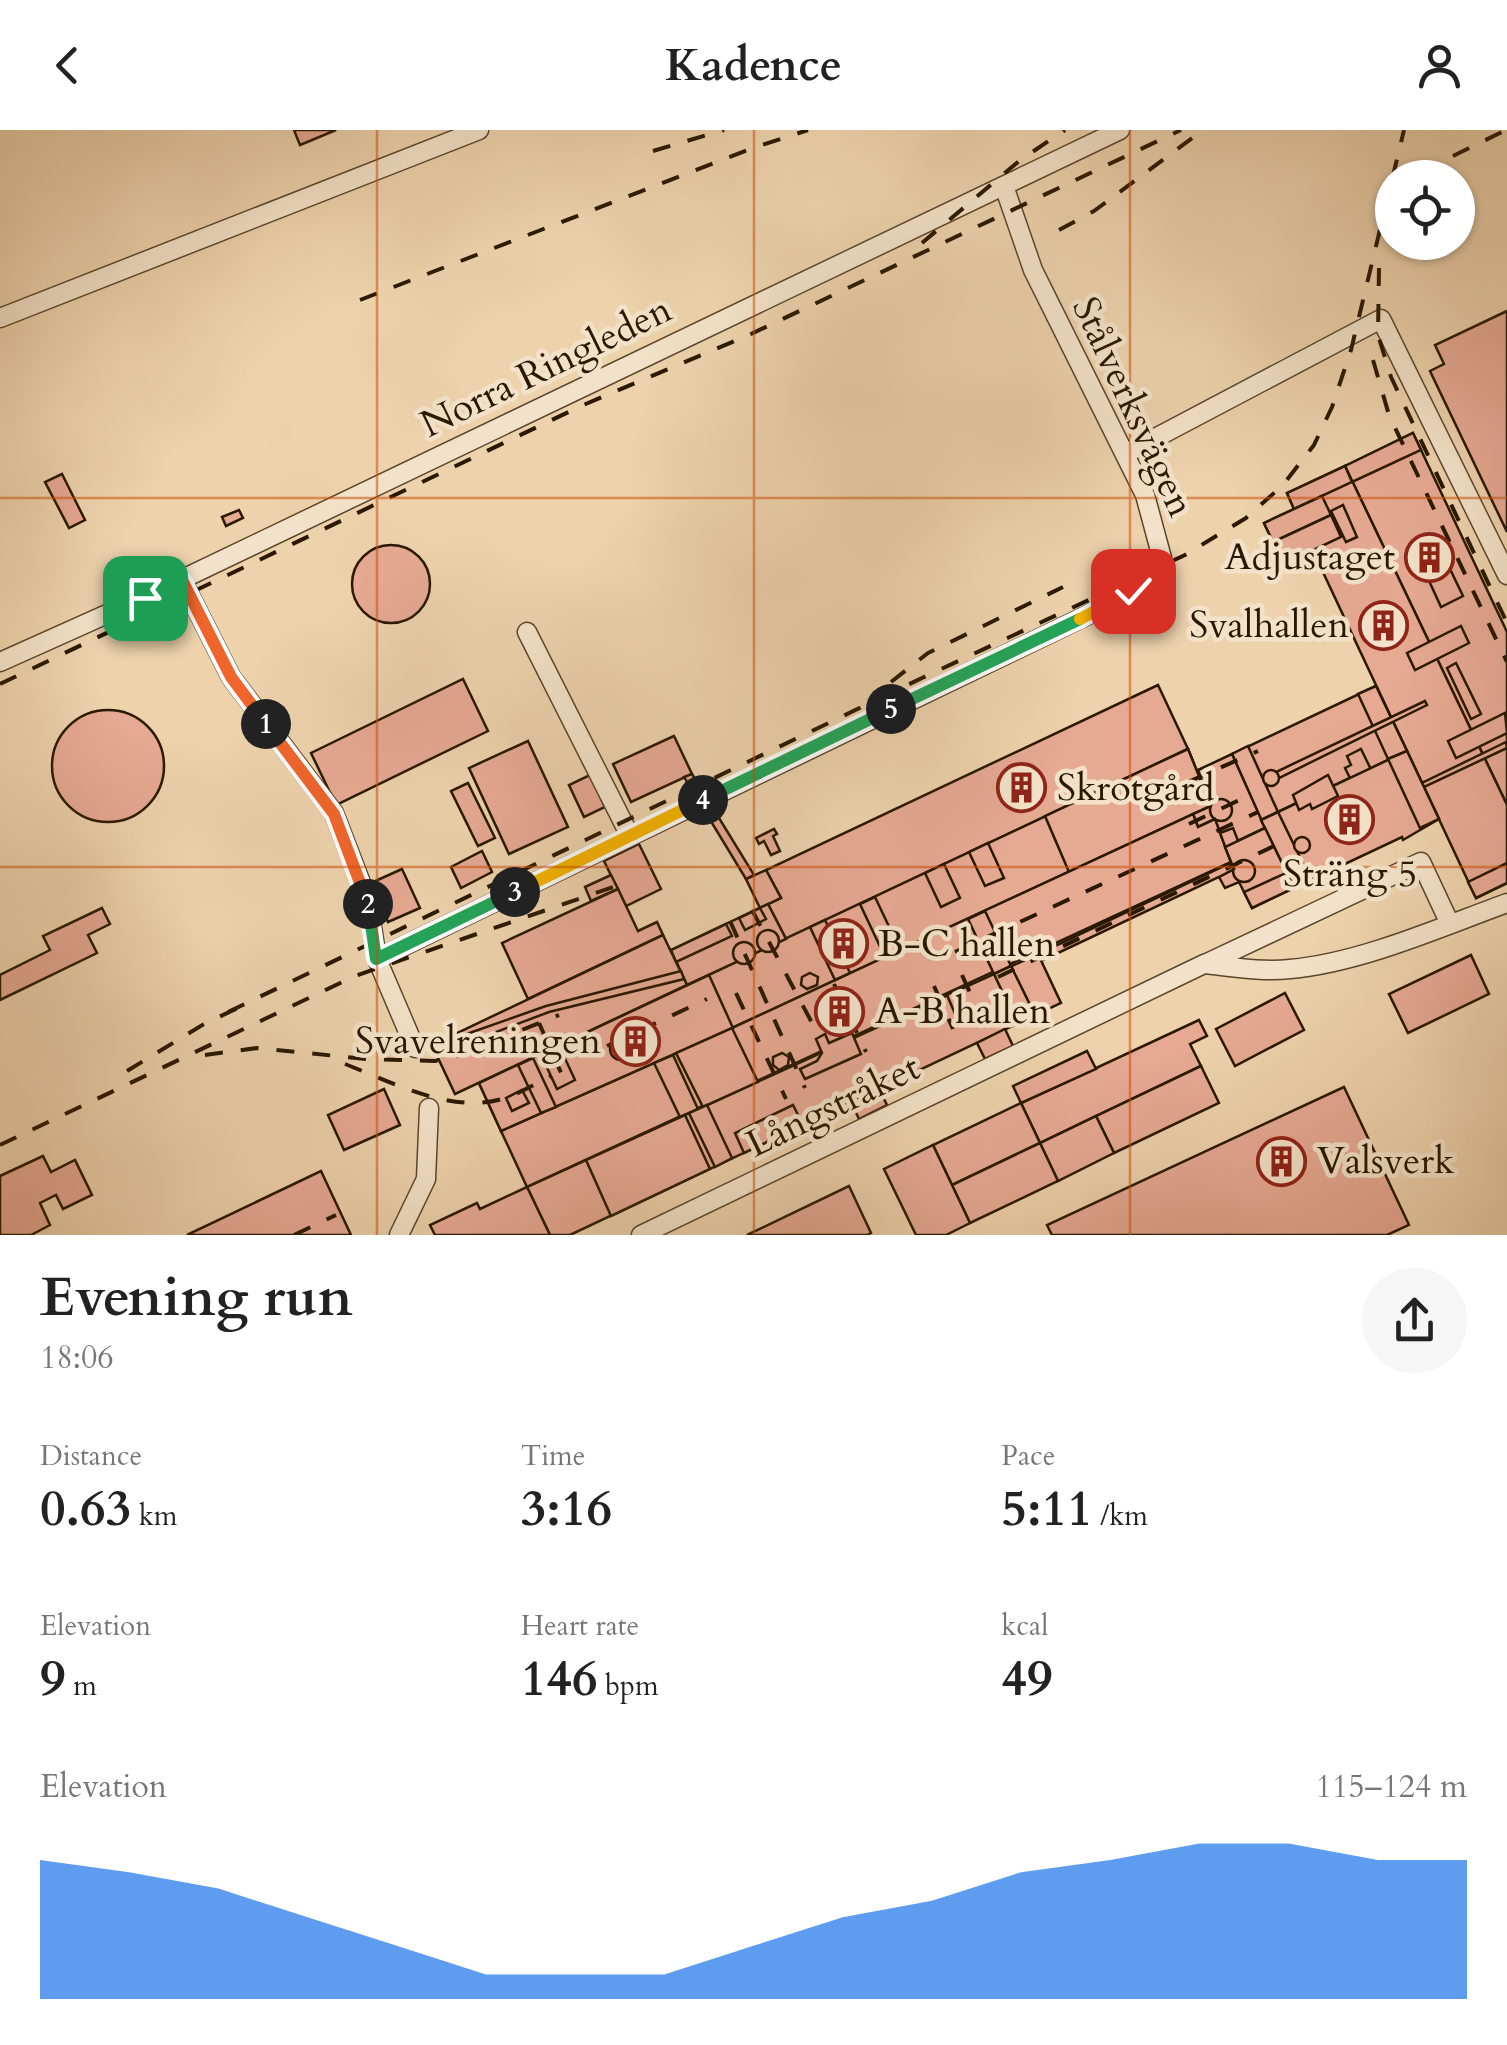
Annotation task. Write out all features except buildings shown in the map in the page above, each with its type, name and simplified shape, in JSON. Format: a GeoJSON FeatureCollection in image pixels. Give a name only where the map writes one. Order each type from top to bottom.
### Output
{"type":"FeatureCollection","features":[{"type":"Feature","properties":{"kind":"street"},"geometry":{"type":"LineString","coordinates":[[0,318],[480,130]]}},
{"type":"Feature","properties":{"kind":"street","name":"Norra Ringleden"},"geometry":{"type":"LineString","coordinates":[[0,662],[182,580],[1120,130]]}},
{"type":"Feature","properties":{"kind":"street","name":"Stålverksvägen"},"geometry":{"type":"LineString","coordinates":[[376,959],[1133,591],[1152,575],[1162,558],[1145,495],[1033,270],[1004,186]]}},
{"type":"Feature","properties":{"kind":"street"},"geometry":{"type":"LineString","coordinates":[[1125,454],[1381,319],[1507,575]]}},
{"type":"Feature","properties":{"kind":"street"},"geometry":{"type":"LineString","coordinates":[[182,580],[231,677],[334,814],[368,901],[376,959],[415,1048]]}},
{"type":"Feature","properties":{"kind":"street"},"geometry":{"type":"LineString","coordinates":[[527,632],[630,836]]}},
{"type":"Feature","properties":{"kind":"street","name":"Långstråket"},"geometry":{"type":"LineString","coordinates":[[640,1235],[1421,862],[1450,924]]}},
{"type":"Feature","properties":{"kind":"street"},"geometry":{"type":"LineString","coordinates":[[1204,964],[1292,970],[1388,947],[1507,903]]}},
{"type":"Feature","properties":{"kind":"street"},"geometry":{"type":"LineString","coordinates":[[400,1235],[426,1179],[429,1108]]}},
{"type":"Feature","properties":{"kind":"railway"},"geometry":{"type":"LineString","coordinates":[[653,151],[724,130]]}},
{"type":"Feature","properties":{"kind":"railway"},"geometry":{"type":"LineString","coordinates":[[360,300],[808,130]]}},
{"type":"Feature","properties":{"kind":"railway"},"geometry":{"type":"LineString","coordinates":[[922,243],[1019,161],[1065,130]]}},
{"type":"Feature","properties":{"kind":"railway"},"geometry":{"type":"LineString","coordinates":[[0,684],[581,406],[751,334],[1181,130]]}},
{"type":"Feature","properties":{"kind":"railway"},"geometry":{"type":"LineString","coordinates":[[1059,230],[1094,211],[1203,130]]}},
{"type":"Feature","properties":{"kind":"railway"},"geometry":{"type":"LineString","coordinates":[[228,1012],[1185,555],[1246,518],[1283,485],[1314,445],[1332,407],[1351,350],[1404,130]]}},
{"type":"Feature","properties":{"kind":"railway"},"geometry":{"type":"LineString","coordinates":[[1453,156],[1506,130]]}},
{"type":"Feature","properties":{"kind":"railway"},"geometry":{"type":"LineString","coordinates":[[1379,268],[1378,335],[1391,377],[1507,623]]}},
{"type":"Feature","properties":{"kind":"railway"},"geometry":{"type":"LineString","coordinates":[[1373,360],[1389,415],[1507,662]]}},
{"type":"Feature","properties":{"kind":"railway"},"geometry":{"type":"LineString","coordinates":[[891,682],[928,653],[1063,587]]}},
{"type":"Feature","properties":{"kind":"railway"},"geometry":{"type":"LineString","coordinates":[[1188,782],[1258,751]]}},
{"type":"Feature","properties":{"kind":"railway"},"geometry":{"type":"LineString","coordinates":[[1189,824],[1250,795]]}},
{"type":"Feature","properties":{"kind":"railway"},"geometry":{"type":"LineString","coordinates":[[955,952],[1258,812]]}},
{"type":"Feature","properties":{"kind":"railway"},"geometry":{"type":"LineString","coordinates":[[998,977],[1274,846]]}},
{"type":"Feature","properties":{"kind":"railway"},"geometry":{"type":"LineString","coordinates":[[0,1145],[355,976],[613,887]]}},
{"type":"Feature","properties":{"kind":"railway"},"geometry":{"type":"LineString","coordinates":[[752,910],[819,1036]]}},
{"type":"Feature","properties":{"kind":"railway"},"geometry":{"type":"LineString","coordinates":[[730,921],[805,1088]]}},
{"type":"Feature","properties":{"kind":"railway"},"geometry":{"type":"LineString","coordinates":[[962,975],[981,1017]]}},
{"type":"Feature","properties":{"kind":"railway"},"geometry":{"type":"LineString","coordinates":[[834,984],[866,1052]]}},
{"type":"Feature","properties":{"kind":"railway"},"geometry":{"type":"LineString","coordinates":[[934,986],[953,1029]]}},
{"type":"Feature","properties":{"kind":"railway"},"geometry":{"type":"LineString","coordinates":[[736,993],[786,1099]]}},
{"type":"Feature","properties":{"kind":"railway"},"geometry":{"type":"LineString","coordinates":[[607,1046],[707,999]]}},
{"type":"Feature","properties":{"kind":"railway"},"geometry":{"type":"LineString","coordinates":[[127,1071],[240,1007]]}},
{"type":"Feature","properties":{"kind":"railway"},"geometry":{"type":"LineString","coordinates":[[205,1055],[257,1048],[366,1059],[435,1061],[559,1015]]}},
{"type":"Feature","properties":{"kind":"railway"},"geometry":{"type":"LineString","coordinates":[[539,1023],[566,1084]]}},
{"type":"Feature","properties":{"kind":"railway"},"geometry":{"type":"LineString","coordinates":[[345,1064],[422,1094],[462,1102],[502,1099],[551,1076]]}},
{"type":"Feature","properties":{"kind":"railway"},"geometry":{"type":"LineString","coordinates":[[294,1235],[336,1215]]}},
{"type":"Feature","properties":{"kind":"place","name":"Adjustaget"},"geometry":{"type":"Point","coordinates":[1430,557]}},
{"type":"Feature","properties":{"kind":"place","name":"Svalhallen"},"geometry":{"type":"Point","coordinates":[1384,625]}},
{"type":"Feature","properties":{"kind":"place","name":"Skrotgård"},"geometry":{"type":"Point","coordinates":[1022,788]}},
{"type":"Feature","properties":{"kind":"place","name":"Sträng 5"},"geometry":{"type":"Point","coordinates":[1350,820]}},
{"type":"Feature","properties":{"kind":"place","name":"B-C hallen"},"geometry":{"type":"Point","coordinates":[843,944]}},
{"type":"Feature","properties":{"kind":"place","name":"A-B hallen"},"geometry":{"type":"Point","coordinates":[840,1011]}},
{"type":"Feature","properties":{"kind":"place","name":"Svavelreningen"},"geometry":{"type":"Point","coordinates":[636,1041]}},
{"type":"Feature","properties":{"kind":"place","name":"Valsverk"},"geometry":{"type":"Point","coordinates":[1282,1161]}},
{"type":"Feature","properties":{"kind":"route"},"geometry":{"type":"LineString","coordinates":[[145,598],[182,580],[231,677],[334,814],[368,901],[376,959],[1133,591]]}}]}
